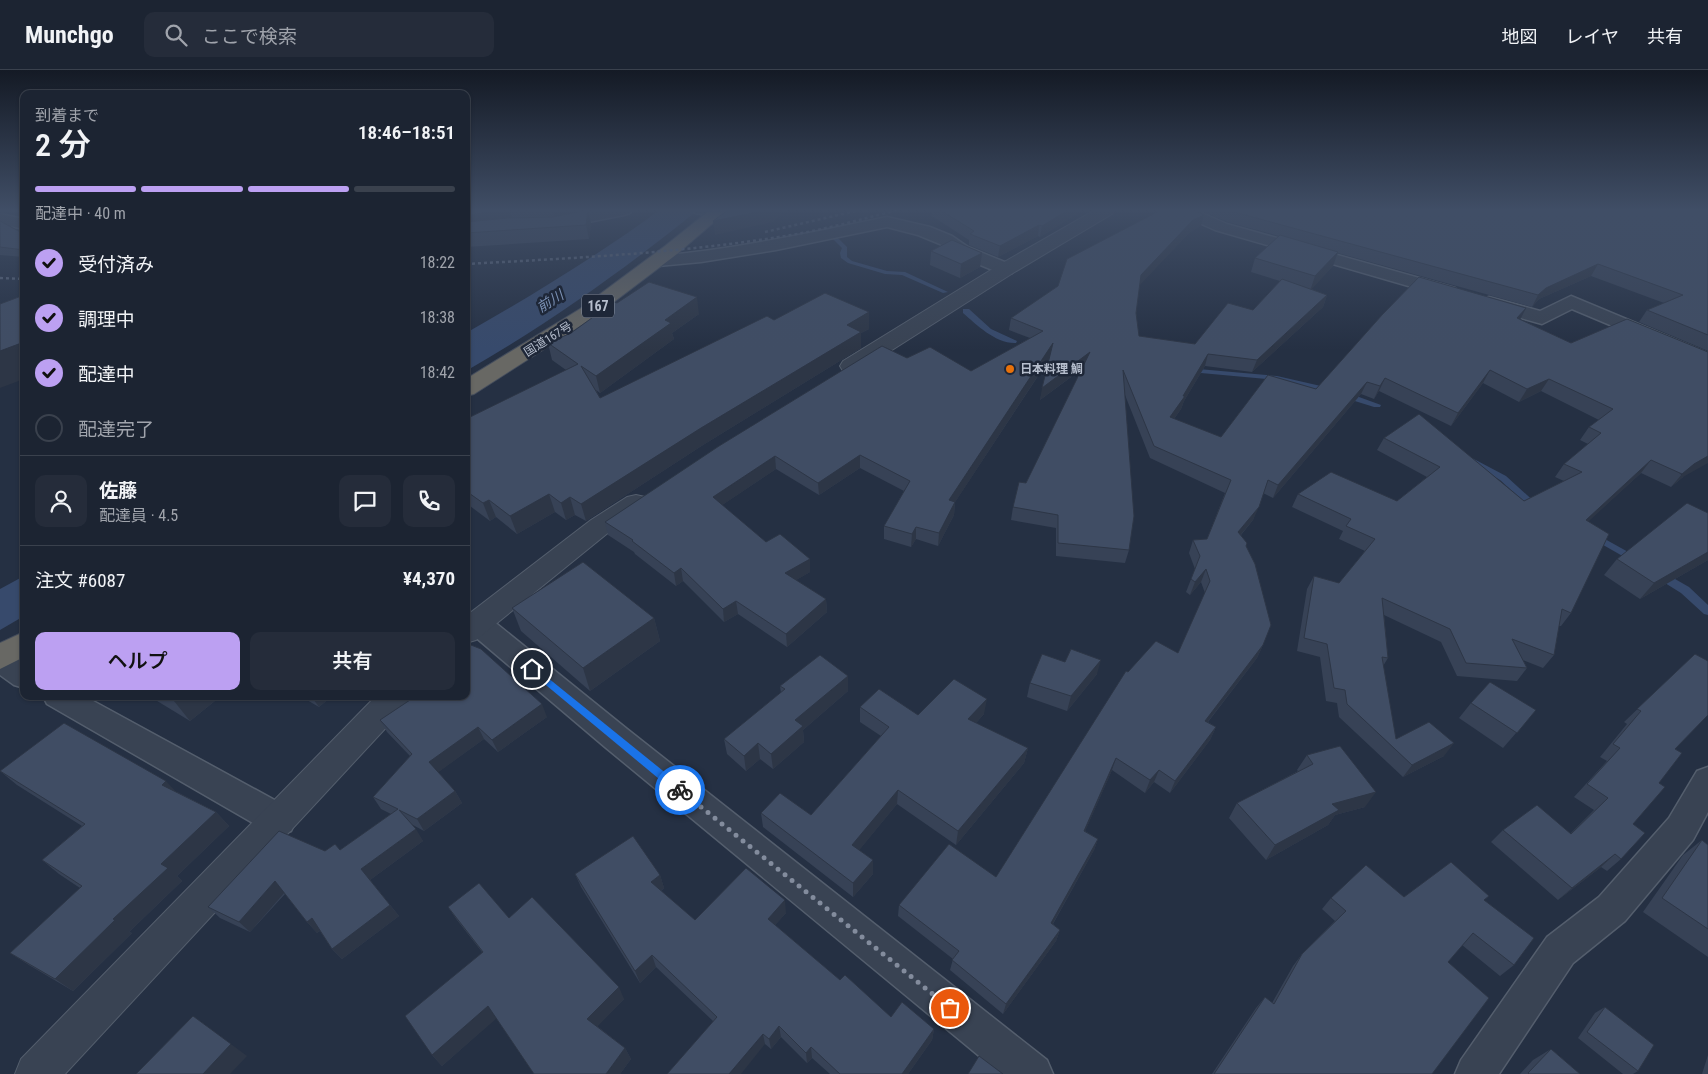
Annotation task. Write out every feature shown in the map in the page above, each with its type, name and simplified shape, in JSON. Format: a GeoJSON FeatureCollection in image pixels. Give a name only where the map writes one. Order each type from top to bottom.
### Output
{"type":"FeatureCollection","features":[{"type":"Feature","properties":{"kind":"highway","name":"国道167号"},"geometry":{"type":"LineString","coordinates":[[470,387],[587,314],[662,257]]}},
{"type":"Feature","properties":{"kind":"highway"},"geometry":{"type":"LineString","coordinates":[[0,658],[20,646]]}},
{"type":"Feature","properties":{"kind":"street"},"geometry":{"type":"LineString","coordinates":[[658,261],[702,257]]}},
{"type":"Feature","properties":{"kind":"street"},"geometry":{"type":"LineString","coordinates":[[977,257],[1006,268]]}},
{"type":"Feature","properties":{"kind":"street"},"geometry":{"type":"LineString","coordinates":[[835,376],[1025,257]]}},
{"type":"Feature","properties":{"kind":"street"},"geometry":{"type":"LineString","coordinates":[[1327,257],[1542,318],[1571,302],[1708,360]]}},
{"type":"Feature","properties":{"kind":"street"},"geometry":{"type":"LineString","coordinates":[[656,489],[600,526],[471,628],[624,744],[1033,1074]]}},
{"type":"Feature","properties":{"kind":"street"},"geometry":{"type":"LineString","coordinates":[[0,658],[20,674]]}},
{"type":"Feature","properties":{"kind":"street"},"geometry":{"type":"LineString","coordinates":[[65,700],[279,820]]}},
{"type":"Feature","properties":{"kind":"street"},"geometry":{"type":"LineString","coordinates":[[36,1074],[392,700]]}},
{"type":"Feature","properties":{"kind":"street"},"geometry":{"type":"LineString","coordinates":[[1475,1074],[1560,950],[1612,909],[1681,829],[1708,782]]}},
{"type":"Feature","properties":{"kind":"water","name":"前川"},"geometry":{"type":"Polygon","coordinates":[[[592,257],[637,257],[527,334],[470,369],[470,331],[592,257]]]}},
{"type":"Feature","properties":{"kind":"water"},"geometry":{"type":"Polygon","coordinates":[[[20,578],[20,618],[0,630],[0,589],[20,578]]]}},
{"type":"Feature","properties":{"kind":"building"},"geometry":{"type":"Polygon","coordinates":[[[945,257],[975,257],[961,264],[945,257]]]}},
{"type":"Feature","properties":{"kind":"building"},"geometry":{"type":"Polygon","coordinates":[[[1071,257],[1158,257],[1141,275],[1136,313],[1139,336],[1195,344],[1228,303],[1253,310],[1282,279],[1327,295],[1257,360],[1208,354],[1183,396],[1185,396],[1170,417],[1221,437],[1268,375],[1316,389],[1382,315],[1419,277],[1526,308],[1517,318],[1571,343],[1627,319],[1708,352],[1708,456],[1682,474],[1651,460],[1586,520],[1609,534],[1571,613],[1562,609],[1554,655],[1512,639],[1527,668],[1466,663],[1450,629],[1382,598],[1388,658],[1382,657],[1396,739],[1429,722],[1454,743],[1412,765],[1347,704],[1345,690],[1334,688],[1327,644],[1304,638],[1314,576],[1339,583],[1375,539],[1346,526],[1351,519],[1298,494],[1331,472],[1397,501],[1440,467],[1384,438],[1419,414],[1524,501],[1582,472],[1564,464],[1601,433],[1589,427],[1613,409],[1549,379],[1527,389],[1490,370],[1458,413],[1385,378],[1380,386],[1367,382],[1278,485],[1268,480],[1259,507],[1238,532],[1247,543],[1246,546],[1255,564],[1271,625],[1263,645],[1205,721],[1216,727],[1175,781],[1159,770],[1150,780],[1116,758],[1084,831],[1098,839],[1051,923],[1060,930],[1006,1004],[952,960],[959,951],[899,905],[949,844],[996,877],[1126,671],[1128,672],[1156,641],[1178,653],[1210,581],[1206,569],[1195,582],[1191,579],[1200,556],[1193,540],[1207,539],[1231,480],[1154,446],[1123,370],[1134,516],[1129,550],[1058,543],[1058,515],[1013,507],[1019,482],[1026,483],[1090,352],[1042,388],[1053,343],[949,500],[955,502],[939,533],[916,527],[912,534],[884,526],[910,481],[860,455],[818,483],[775,456],[713,497],[766,542],[780,534],[810,559],[785,573],[826,599],[786,634],[736,601],[723,609],[681,568],[674,573],[633,540],[605,522],[719,446],[882,346],[907,358],[930,347],[971,371],[1043,331],[1011,318],[1058,286],[1067,259],[1071,257]]]}},
{"type":"Feature","properties":{"kind":"building"},"geometry":{"type":"Polygon","coordinates":[[[1256,257],[1333,257],[1315,276],[1255,258],[1256,257]]]}},
{"type":"Feature","properties":{"kind":"building"},"geometry":{"type":"Polygon","coordinates":[[[1398,257],[1708,257],[1708,335],[1647,310],[1683,295],[1598,264],[1546,288],[1538,295],[1398,257]]]}},
{"type":"Feature","properties":{"kind":"building"},"geometry":{"type":"Polygon","coordinates":[[[649,282],[697,297],[665,320],[671,323],[596,376],[581,366],[600,398],[767,316],[774,320],[825,293],[869,312],[847,325],[861,332],[701,428],[581,504],[570,497],[561,503],[549,494],[510,516],[489,500],[483,503],[470,494],[470,417],[578,364],[548,343],[571,333],[614,302],[617,303],[649,282]]]}},
{"type":"Feature","properties":{"kind":"building"},"geometry":{"type":"Polygon","coordinates":[[[20,296],[20,344],[0,351],[0,304],[20,296]]]}},
{"type":"Feature","properties":{"kind":"building"},"geometry":{"type":"Polygon","coordinates":[[[1687,503],[1708,513],[1708,552],[1654,583],[1617,559],[1687,503]]]}},
{"type":"Feature","properties":{"kind":"building"},"geometry":{"type":"Polygon","coordinates":[[[583,562],[654,618],[583,668],[512,608],[583,562]]]}},
{"type":"Feature","properties":{"kind":"building"},"geometry":{"type":"Polygon","coordinates":[[[470,645],[481,649],[542,704],[492,740],[478,727],[429,762],[455,791],[417,819],[399,810],[416,829],[361,869],[390,905],[332,949],[312,918],[307,922],[275,881],[239,922],[208,907],[279,831],[325,851],[335,844],[340,850],[398,809],[373,797],[412,754],[380,720],[410,700],[470,700],[470,645]]]}},
{"type":"Feature","properties":{"kind":"building"},"geometry":{"type":"Polygon","coordinates":[[[1071,649],[1101,660],[1071,696],[1030,683],[1042,654],[1065,662],[1071,649]]]}},
{"type":"Feature","properties":{"kind":"building"},"geometry":{"type":"Polygon","coordinates":[[[1695,654],[1708,661],[1708,715],[1675,749],[1682,753],[1659,783],[1665,787],[1633,824],[1645,833],[1621,859],[1615,854],[1572,888],[1503,830],[1537,805],[1571,834],[1608,798],[1587,784],[1620,748],[1613,744],[1641,711],[1637,709],[1695,654]]]}},
{"type":"Feature","properties":{"kind":"building"},"geometry":{"type":"Polygon","coordinates":[[[820,655],[848,676],[795,720],[803,726],[771,754],[758,743],[744,756],[724,739],[785,689],[780,686],[820,655]]]}},
{"type":"Feature","properties":{"kind":"building"},"geometry":{"type":"Polygon","coordinates":[[[954,679],[987,699],[968,719],[1028,748],[958,831],[898,790],[852,845],[873,860],[853,883],[761,813],[780,793],[811,815],[889,727],[860,707],[879,689],[918,715],[954,679]]]}},
{"type":"Feature","properties":{"kind":"building"},"geometry":{"type":"Polygon","coordinates":[[[1490,682],[1536,710],[1517,733],[1471,703],[1490,682]]]}},
{"type":"Feature","properties":{"kind":"building"},"geometry":{"type":"Polygon","coordinates":[[[64,723],[166,781],[162,785],[216,812],[161,864],[168,868],[113,919],[115,920],[55,979],[10,953],[82,886],[42,860],[85,824],[0,771],[64,723]]]}},
{"type":"Feature","properties":{"kind":"building"},"geometry":{"type":"Polygon","coordinates":[[[1340,746],[1376,792],[1332,804],[1339,810],[1275,845],[1237,803],[1313,764],[1307,755],[1340,746]]]}},
{"type":"Feature","properties":{"kind":"building"},"geometry":{"type":"Polygon","coordinates":[[[633,836],[660,875],[651,882],[695,920],[746,868],[785,900],[768,919],[840,980],[845,975],[891,1017],[902,1002],[934,1029],[902,1074],[840,1074],[811,1047],[806,1053],[779,1026],[769,1039],[763,1034],[729,1074],[667,1074],[717,1017],[652,955],[635,971],[575,874],[633,836]]]}},
{"type":"Feature","properties":{"kind":"building"},"geometry":{"type":"Polygon","coordinates":[[[1702,840],[1708,845],[1708,929],[1662,898],[1702,840]]]}},
{"type":"Feature","properties":{"kind":"building"},"geometry":{"type":"Polygon","coordinates":[[[1451,862],[1489,896],[1484,900],[1534,938],[1514,965],[1473,933],[1448,962],[1489,998],[1432,1074],[1214,1074],[1265,997],[1274,1004],[1302,954],[1346,911],[1331,898],[1366,865],[1404,897],[1451,862]]]}},
{"type":"Feature","properties":{"kind":"building"},"geometry":{"type":"Polygon","coordinates":[[[479,883],[509,918],[532,897],[619,987],[587,1019],[625,1048],[606,1074],[534,1074],[488,1006],[432,1055],[405,1016],[483,952],[448,907],[479,883]]]}},
{"type":"Feature","properties":{"kind":"building"},"geometry":{"type":"Polygon","coordinates":[[[1605,1007],[1654,1045],[1638,1071],[1587,1032],[1605,1007]]]}},
{"type":"Feature","properties":{"kind":"building"},"geometry":{"type":"Polygon","coordinates":[[[193,1016],[231,1044],[203,1074],[136,1074],[193,1016]]]}},
{"type":"Feature","properties":{"kind":"building"},"geometry":{"type":"Polygon","coordinates":[[[1551,1049],[1580,1074],[1529,1074],[1551,1049]]]}},
{"type":"Feature","properties":{"kind":"building"},"geometry":{"type":"Polygon","coordinates":[[[979,1056],[1003,1074],[968,1074],[979,1056]]]}},
{"type":"Feature","properties":{"kind":"waterway"},"geometry":{"type":"LineString","coordinates":[[844,257],[850,262],[887,273],[903,273],[945,292]]}},
{"type":"Feature","properties":{"kind":"waterway"},"geometry":{"type":"LineString","coordinates":[[966,311],[988,331],[1013,341]]}},
{"type":"Feature","properties":{"kind":"waterway"},"geometry":{"type":"LineString","coordinates":[[1190,370],[1277,378],[1331,391]]}},
{"type":"Feature","properties":{"kind":"waterway"},"geometry":{"type":"LineString","coordinates":[[1345,395],[1377,405]]}},
{"type":"Feature","properties":{"kind":"waterway"},"geometry":{"type":"LineString","coordinates":[[1470,460],[1503,478],[1536,508]]}},
{"type":"Feature","properties":{"kind":"waterway"},"geometry":{"type":"LineString","coordinates":[[1594,536],[1636,560]]}},
{"type":"Feature","properties":{"kind":"waterway"},"geometry":{"type":"LineString","coordinates":[[1661,575],[1685,590],[1708,611]]}},
{"type":"Feature","properties":{"kind":"railway"},"geometry":{"type":"LineString","coordinates":[[470,264],[583,257]]}},
{"type":"Feature","properties":{"kind":"railway"},"geometry":{"type":"LineString","coordinates":[[0,278],[20,279]]}},
{"type":"Feature","properties":{"kind":"way so far"},"geometry":{"type":"LineString","coordinates":[[680,790],[950,1008]]}},
{"type":"Feature","properties":{"kind":"place","name":"日本料理 鯛"},"geometry":{"type":"Point","coordinates":[1010,369]}},
{"type":"Feature","properties":{"kind":"route"},"geometry":{"type":"LineString","coordinates":[[532,669],[680,790]]}}]}
